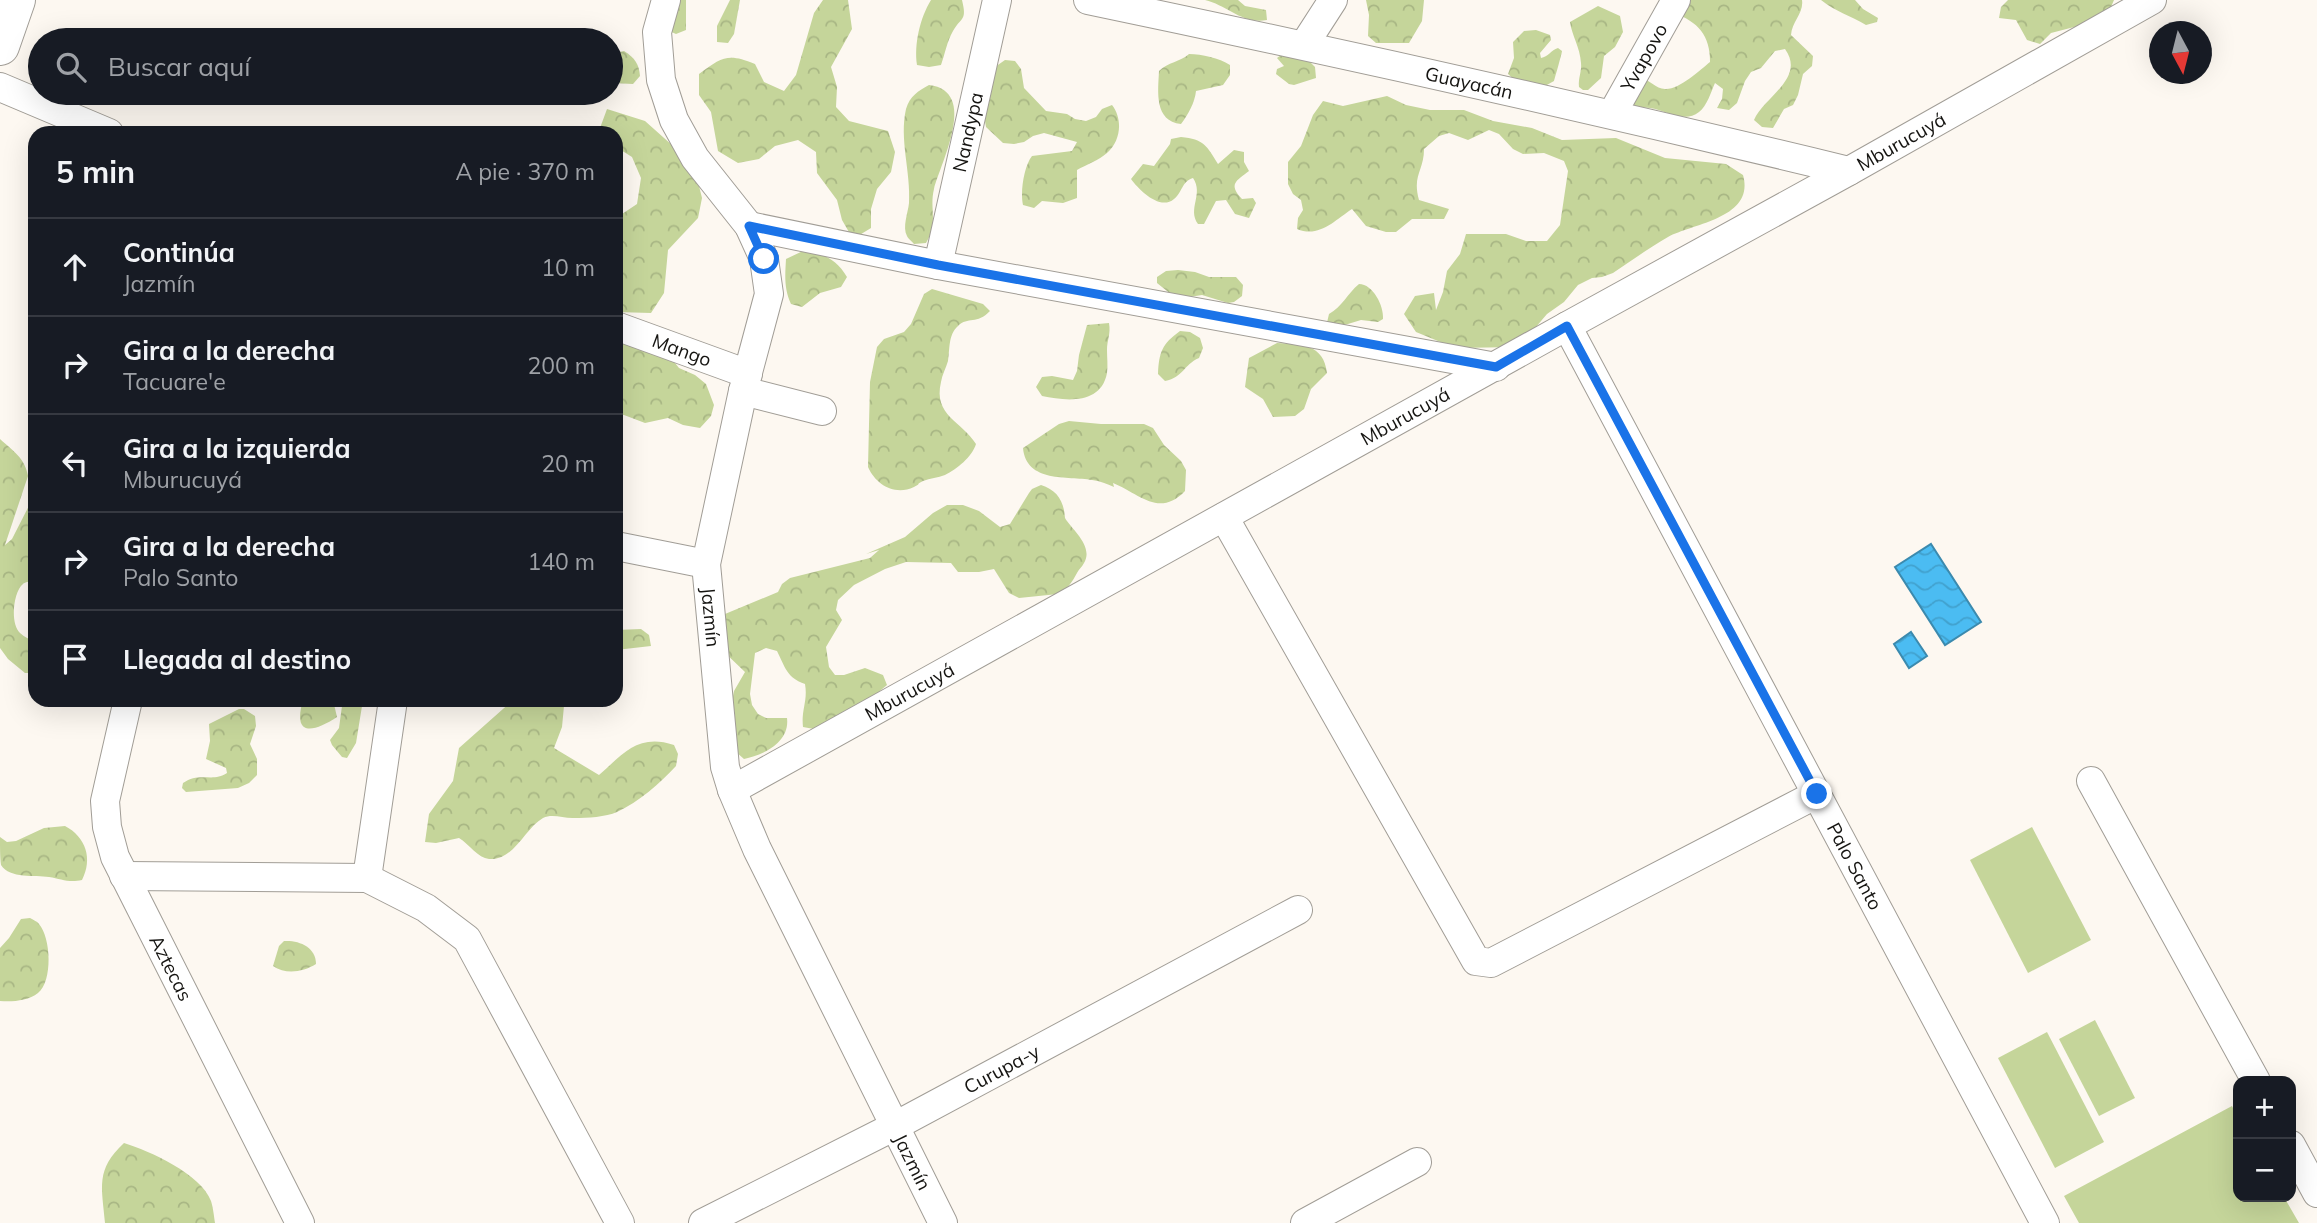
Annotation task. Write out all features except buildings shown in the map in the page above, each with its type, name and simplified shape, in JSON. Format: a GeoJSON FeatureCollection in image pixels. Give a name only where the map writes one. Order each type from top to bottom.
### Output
{"type":"FeatureCollection","features":[{"type":"Feature","properties":{"kind":"main road"},"geometry":{"type":"LineString","coordinates":[[0,46],[16,0]]}},
{"type":"Feature","properties":{"kind":"street","name":"Jazmín"},"geometry":{"type":"LineString","coordinates":[[666,0],[657,32],[661,80],[674,120],[695,158],[749,226],[764,259],[769,294],[746,382],[706,564],[725,767],[757,849],[943,1223]]}},
{"type":"Feature","properties":{"kind":"street","name":"Nandypa"},"geometry":{"type":"LineString","coordinates":[[938,265],[998,0]]}},
{"type":"Feature","properties":{"kind":"street","name":"Guayacán"},"geometry":{"type":"LineString","coordinates":[[1088,0],[1612,114],[1849,171]]}},
{"type":"Feature","properties":{"kind":"street"},"geometry":{"type":"LineString","coordinates":[[1304,45],[1333,0]]}},
{"type":"Feature","properties":{"kind":"street","name":"Yvapovo"},"geometry":{"type":"LineString","coordinates":[[1612,114],[1676,0]]}},
{"type":"Feature","properties":{"kind":"street","name":"Mburucuyá"},"geometry":{"type":"LineString","coordinates":[[732,790],[1849,171],[2152,0]]}},
{"type":"Feature","properties":{"kind":"street"},"geometry":{"type":"LineString","coordinates":[[0,87],[28,99]]}},
{"type":"Feature","properties":{"kind":"street"},"geometry":{"type":"LineString","coordinates":[[43,105],[92,126]]}},
{"type":"Feature","properties":{"kind":"street"},"geometry":{"type":"LineString","coordinates":[[749,226],[938,265],[1496,367]]}},
{"type":"Feature","properties":{"kind":"street","name":"Palo Santo"},"geometry":{"type":"LineString","coordinates":[[1567,326],[2045,1223]]}},
{"type":"Feature","properties":{"kind":"street","name":"Mango"},"geometry":{"type":"LineString","coordinates":[[623,329],[746,382],[822,411]]}},
{"type":"Feature","properties":{"kind":"street"},"geometry":{"type":"LineString","coordinates":[[1224,517],[1476,961],[1491,963],[1817,794]]}},
{"type":"Feature","properties":{"kind":"street"},"geometry":{"type":"LineString","coordinates":[[623,547],[706,564]]}},
{"type":"Feature","properties":{"kind":"street","name":"Aztecas"},"geometry":{"type":"LineString","coordinates":[[126,707],[105,801],[107,827],[115,857],[300,1223]]}},
{"type":"Feature","properties":{"kind":"street"},"geometry":{"type":"LineString","coordinates":[[367,878],[392,707]]}},
{"type":"Feature","properties":{"kind":"street"},"geometry":{"type":"LineString","coordinates":[[2091,781],[2253,1076]]}},
{"type":"Feature","properties":{"kind":"street"},"geometry":{"type":"LineString","coordinates":[[124,876],[367,878],[426,908],[467,939],[620,1223]]}},
{"type":"Feature","properties":{"kind":"street","name":"Curupa-y"},"geometry":{"type":"LineString","coordinates":[[703,1223],[895,1126],[1298,910]]}},
{"type":"Feature","properties":{"kind":"street"},"geometry":{"type":"LineString","coordinates":[[2296,1154],[2317,1193]]}},
{"type":"Feature","properties":{"kind":"street"},"geometry":{"type":"LineString","coordinates":[[1305,1223],[1417,1162]]}},
{"type":"Feature","properties":{"kind":"green space"},"geometry":{"type":"Polygon","coordinates":[[[667,0],[686,0],[686,30],[676,34],[667,30],[667,0]]]}},
{"type":"Feature","properties":{"kind":"green space"},"geometry":{"type":"Polygon","coordinates":[[[730,0],[740,0],[734,34],[728,43],[717,42],[717,26],[730,0]]]}},
{"type":"Feature","properties":{"kind":"green space"},"geometry":{"type":"Polygon","coordinates":[[[823,0],[848,0],[852,29],[831,67],[837,87],[836,107],[849,121],[888,131],[895,152],[891,172],[877,189],[871,209],[871,228],[853,239],[842,220],[837,200],[817,173],[816,152],[798,140],[775,146],[759,159],[738,163],[718,151],[711,112],[699,95],[699,74],[726,58],[755,64],[764,82],[784,91],[796,75],[814,13],[823,0]]]}},
{"type":"Feature","properties":{"kind":"green space"},"geometry":{"type":"Polygon","coordinates":[[[931,0],[962,0],[964,12],[949,39],[941,65],[929,67],[917,65],[916,49],[921,23],[931,0]]]}},
{"type":"Feature","properties":{"kind":"green space"},"geometry":{"type":"Polygon","coordinates":[[[1205,0],[1238,0],[1245,6],[1266,10],[1267,20],[1250,20],[1205,0]]]}},
{"type":"Feature","properties":{"kind":"green space"},"geometry":{"type":"Polygon","coordinates":[[[1366,0],[1424,0],[1422,21],[1409,43],[1376,43],[1368,36],[1369,15],[1366,0]]]}},
{"type":"Feature","properties":{"kind":"green space"},"geometry":{"type":"Polygon","coordinates":[[[1670,0],[1802,0],[1791,35],[1813,56],[1812,66],[1803,74],[1793,105],[1784,109],[1773,128],[1762,127],[1754,120],[1787,78],[1790,59],[1785,49],[1775,51],[1761,68],[1751,72],[1737,103],[1729,110],[1717,108],[1723,89],[1715,83],[1704,106],[1699,112],[1687,117],[1628,104],[1639,77],[1662,89],[1671,88],[1689,79],[1710,62],[1705,37],[1696,25],[1674,13],[1670,0]]]}},
{"type":"Feature","properties":{"kind":"green space"},"geometry":{"type":"Polygon","coordinates":[[[1821,0],[1855,0],[1863,9],[1878,18],[1877,22],[1866,25],[1821,0]]]}},
{"type":"Feature","properties":{"kind":"green space"},"geometry":{"type":"Polygon","coordinates":[[[2008,0],[2114,0],[2111,7],[2078,26],[2051,33],[2040,44],[2027,40],[2016,20],[1999,18],[2001,7],[2008,0]]]}},
{"type":"Feature","properties":{"kind":"green space"},"geometry":{"type":"Polygon","coordinates":[[[1598,6],[1620,16],[1623,32],[1615,47],[1604,56],[1601,78],[1588,90],[1583,90],[1579,87],[1580,57],[1570,22],[1598,6]]]}},
{"type":"Feature","properties":{"kind":"green space"},"geometry":{"type":"Polygon","coordinates":[[[1536,30],[1550,35],[1551,40],[1540,53],[1541,58],[1558,48],[1562,51],[1554,81],[1545,86],[1518,83],[1508,74],[1514,58],[1513,42],[1524,31],[1536,30]]]}},
{"type":"Feature","properties":{"kind":"green space"},"geometry":{"type":"Polygon","coordinates":[[[623,51],[634,59],[639,68],[640,76],[633,84],[623,84],[623,51]]]}},
{"type":"Feature","properties":{"kind":"green space"},"geometry":{"type":"Polygon","coordinates":[[[1189,54],[1210,57],[1230,65],[1230,75],[1223,85],[1196,91],[1191,108],[1181,124],[1172,122],[1162,111],[1158,96],[1159,71],[1189,54]]]}},
{"type":"Feature","properties":{"kind":"green space"},"geometry":{"type":"Polygon","coordinates":[[[1281,55],[1307,59],[1315,67],[1316,78],[1289,84],[1276,74],[1277,69],[1284,66],[1277,58],[1281,55]]]}},
{"type":"Feature","properties":{"kind":"green space"},"geometry":{"type":"Polygon","coordinates":[[[1005,60],[1015,61],[1021,69],[1024,88],[1046,111],[1067,114],[1086,121],[1112,105],[1116,111],[1118,136],[1104,156],[1077,170],[1077,198],[1063,203],[1042,201],[1034,208],[1023,205],[1023,179],[1032,156],[1072,151],[1077,142],[1044,133],[1024,142],[1003,143],[986,127],[983,109],[985,74],[1005,60]]]}},
{"type":"Feature","properties":{"kind":"green space"},"geometry":{"type":"Polygon","coordinates":[[[929,85],[944,90],[952,100],[953,129],[934,189],[930,236],[926,243],[914,244],[905,228],[909,191],[904,120],[910,101],[929,85]]]}},
{"type":"Feature","properties":{"kind":"green space"},"geometry":{"type":"Polygon","coordinates":[[[1387,96],[1406,105],[1430,110],[1464,110],[1493,121],[1532,128],[1562,140],[1616,138],[1665,158],[1726,164],[1743,175],[1744,189],[1740,201],[1720,217],[1668,237],[1613,273],[1578,285],[1564,302],[1547,314],[1519,347],[1455,348],[1416,332],[1404,314],[1415,296],[1434,293],[1436,310],[1447,271],[1460,254],[1466,234],[1506,234],[1526,241],[1547,241],[1560,225],[1568,171],[1564,161],[1544,153],[1523,154],[1513,149],[1499,134],[1489,130],[1468,140],[1449,133],[1439,136],[1424,149],[1417,185],[1419,200],[1449,209],[1444,219],[1412,219],[1396,232],[1386,232],[1366,226],[1352,209],[1319,230],[1297,229],[1298,218],[1303,210],[1301,200],[1293,194],[1288,184],[1288,162],[1301,146],[1313,115],[1323,101],[1343,106],[1387,96]]]}},
{"type":"Feature","properties":{"kind":"green space"},"geometry":{"type":"Polygon","coordinates":[[[607,109],[645,121],[682,154],[697,178],[702,198],[698,218],[668,250],[664,293],[651,313],[623,312],[623,213],[637,204],[641,178],[632,157],[623,151],[623,126],[601,126],[607,109]]]}},
{"type":"Feature","properties":{"kind":"green space"},"geometry":{"type":"Polygon","coordinates":[[[1181,137],[1204,144],[1218,164],[1234,150],[1244,152],[1244,162],[1249,171],[1237,180],[1235,190],[1242,199],[1253,198],[1256,203],[1249,218],[1235,214],[1226,200],[1216,201],[1204,224],[1198,224],[1194,213],[1197,190],[1193,178],[1168,202],[1150,198],[1135,184],[1131,179],[1143,164],[1154,166],[1171,139],[1181,137]]]}},
{"type":"Feature","properties":{"kind":"green space"},"geometry":{"type":"Polygon","coordinates":[[[805,250],[830,259],[847,277],[841,287],[820,293],[802,307],[791,304],[789,298],[786,259],[805,250]]]}},
{"type":"Feature","properties":{"kind":"green space"},"geometry":{"type":"Polygon","coordinates":[[[1178,270],[1209,277],[1236,277],[1243,285],[1242,296],[1228,303],[1202,295],[1183,298],[1172,295],[1157,283],[1157,277],[1166,271],[1178,270]]]}},
{"type":"Feature","properties":{"kind":"green space"},"geometry":{"type":"Polygon","coordinates":[[[1359,284],[1369,288],[1377,297],[1383,319],[1378,322],[1361,320],[1325,331],[1329,314],[1359,284]]]}},
{"type":"Feature","properties":{"kind":"green space"},"geometry":{"type":"Polygon","coordinates":[[[932,289],[983,304],[990,311],[981,318],[965,321],[955,330],[940,393],[945,410],[976,444],[968,458],[950,472],[914,487],[893,489],[881,484],[868,467],[870,382],[877,347],[884,339],[904,332],[911,324],[924,294],[932,289]]]}},
{"type":"Feature","properties":{"kind":"green space"},"geometry":{"type":"Polygon","coordinates":[[[1109,323],[1107,373],[1098,391],[1090,396],[1072,399],[1042,396],[1036,387],[1042,377],[1073,380],[1087,325],[1109,323]]]}},
{"type":"Feature","properties":{"kind":"green space"},"geometry":{"type":"Polygon","coordinates":[[[1180,331],[1190,332],[1200,338],[1203,348],[1199,358],[1176,377],[1165,381],[1158,374],[1159,360],[1165,345],[1180,331]]]}},
{"type":"Feature","properties":{"kind":"green space"},"geometry":{"type":"Polygon","coordinates":[[[623,336],[660,344],[679,368],[695,375],[706,384],[714,405],[711,416],[700,428],[683,425],[668,418],[645,423],[624,415],[623,336]]]}},
{"type":"Feature","properties":{"kind":"green space"},"geometry":{"type":"Polygon","coordinates":[[[1277,343],[1303,345],[1316,351],[1325,363],[1327,373],[1311,389],[1304,409],[1295,416],[1273,417],[1263,399],[1245,387],[1249,358],[1277,343]]]}},
{"type":"Feature","properties":{"kind":"green space"},"geometry":{"type":"Polygon","coordinates":[[[1069,421],[1144,424],[1153,428],[1186,470],[1185,491],[1167,503],[1158,503],[1113,483],[1114,487],[1095,480],[1050,476],[1032,467],[1023,448],[1059,424],[1069,421]]]}},
{"type":"Feature","properties":{"kind":"green space"},"geometry":{"type":"Polygon","coordinates":[[[0,439],[21,460],[28,476],[5,545],[12,539],[28,508],[28,582],[23,584],[17,594],[14,616],[17,629],[28,638],[28,673],[8,659],[0,648],[0,439]]]}},
{"type":"Feature","properties":{"kind":"green space"},"geometry":{"type":"Polygon","coordinates":[[[1041,485],[1059,497],[1065,518],[1086,550],[1084,563],[1064,590],[1058,594],[1019,598],[1009,593],[994,569],[958,572],[951,563],[906,562],[885,569],[854,585],[838,600],[836,610],[842,620],[826,647],[829,667],[835,675],[865,668],[883,675],[887,685],[869,700],[814,729],[803,727],[805,684],[790,675],[777,651],[766,648],[755,653],[750,694],[752,705],[758,714],[766,718],[787,718],[787,726],[780,740],[767,751],[744,759],[736,752],[732,701],[734,691],[745,672],[721,649],[725,614],[778,592],[782,584],[790,578],[870,558],[879,550],[866,554],[905,537],[933,513],[947,505],[963,505],[979,511],[1000,527],[1010,524],[1032,489],[1041,485]]]}},
{"type":"Feature","properties":{"kind":"green space"},"geometry":{"type":"Polygon","coordinates":[[[641,629],[649,635],[651,646],[623,649],[623,630],[641,629]]]}},
{"type":"Feature","properties":{"kind":"green space"},"geometry":{"type":"Polygon","coordinates":[[[301,707],[335,707],[337,717],[320,726],[307,728],[300,721],[301,707]]]}},
{"type":"Feature","properties":{"kind":"green space"},"geometry":{"type":"Polygon","coordinates":[[[342,707],[362,707],[356,743],[347,758],[342,757],[330,740],[339,728],[342,707]]]}},
{"type":"Feature","properties":{"kind":"green space"},"geometry":{"type":"Polygon","coordinates":[[[505,707],[564,707],[562,727],[554,748],[599,775],[624,753],[641,744],[661,742],[674,745],[678,754],[676,766],[663,779],[649,792],[617,812],[591,817],[543,818],[512,850],[498,858],[489,859],[481,856],[459,838],[436,843],[425,842],[429,814],[453,781],[459,748],[505,707]]]}},
{"type":"Feature","properties":{"kind":"green space"},"geometry":{"type":"Polygon","coordinates":[[[239,709],[255,716],[256,726],[250,744],[257,759],[257,775],[238,788],[186,792],[182,788],[183,783],[189,780],[227,773],[226,768],[206,759],[210,741],[209,724],[239,709]]]}},
{"type":"Feature","properties":{"kind":"green space"},"geometry":{"type":"Polygon","coordinates":[[[65,826],[78,836],[86,849],[87,864],[82,880],[23,876],[10,873],[1,865],[0,837],[7,842],[16,841],[44,828],[65,826]]]}},
{"type":"Feature","properties":{"kind":"green space"},"geometry":{"type":"Polygon","coordinates":[[[2032,827],[2091,940],[2028,973],[1970,860],[2032,827]]]}},
{"type":"Feature","properties":{"kind":"green space"},"geometry":{"type":"Polygon","coordinates":[[[30,918],[39,924],[46,939],[49,959],[46,979],[38,993],[30,998],[0,1001],[0,948],[21,919],[30,918]]]}},
{"type":"Feature","properties":{"kind":"green space"},"geometry":{"type":"Polygon","coordinates":[[[284,941],[306,946],[313,953],[316,964],[294,971],[283,971],[273,966],[279,946],[284,941]]]}},
{"type":"Feature","properties":{"kind":"green space"},"geometry":{"type":"Polygon","coordinates":[[[2095,1020],[2135,1098],[2099,1116],[2059,1039],[2095,1020]]]}},
{"type":"Feature","properties":{"kind":"green space"},"geometry":{"type":"Polygon","coordinates":[[[2047,1032],[2104,1142],[2055,1168],[1998,1058],[2047,1032]]]}},
{"type":"Feature","properties":{"kind":"green space"},"geometry":{"type":"Polygon","coordinates":[[[2232,1106],[2233,1202],[2287,1202],[2299,1223],[2079,1223],[2064,1196],[2232,1106]]]}},
{"type":"Feature","properties":{"kind":"green space"},"geometry":{"type":"Polygon","coordinates":[[[124,1143],[174,1165],[197,1182],[211,1201],[215,1223],[105,1223],[102,1189],[104,1171],[124,1143]]]}},
{"type":"Feature","properties":{"kind":"water"},"geometry":{"type":"Polygon","coordinates":[[[1931,544],[1981,622],[1945,645],[1895,567],[1931,544]]]}},
{"type":"Feature","properties":{"kind":"water"},"geometry":{"type":"Polygon","coordinates":[[[1911,632],[1927,656],[1909,668],[1894,644],[1911,632]]]}},
{"type":"Feature","properties":{"kind":"route"},"geometry":{"type":"LineString","coordinates":[[764,259],[749,226],[938,265],[1496,367],[1567,326],[1817,794]]}}]}
